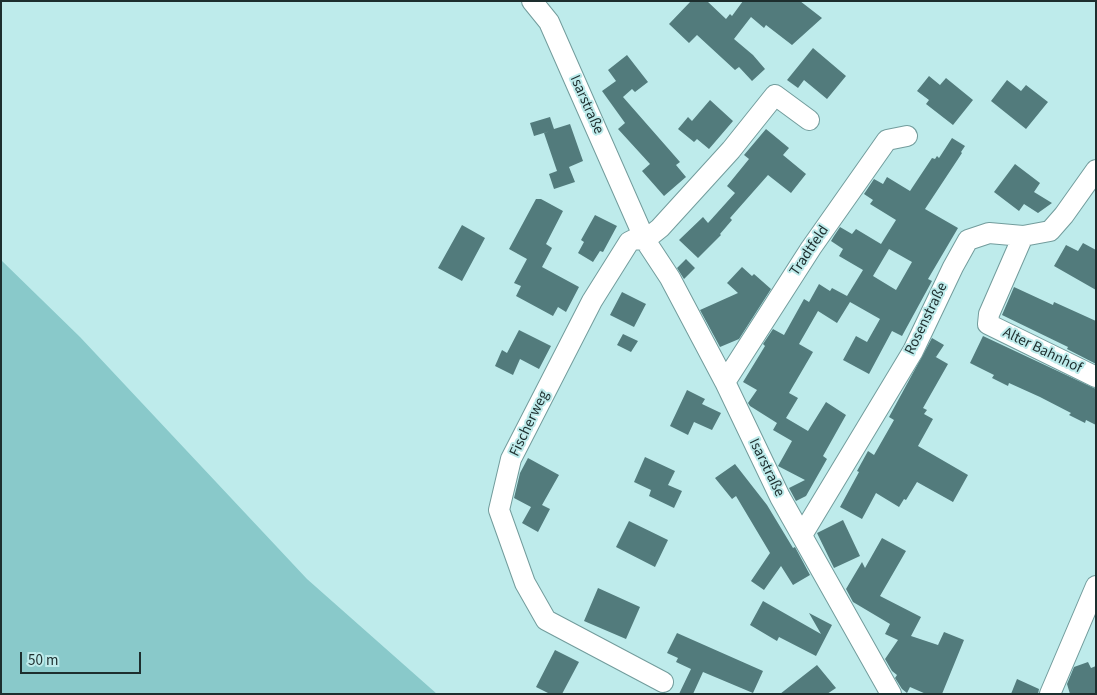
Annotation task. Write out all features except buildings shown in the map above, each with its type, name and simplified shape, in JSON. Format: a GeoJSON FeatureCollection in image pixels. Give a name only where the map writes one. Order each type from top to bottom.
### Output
{"type":"FeatureCollection","features":[{"type":"Feature","properties":{"kind":"street","name":"Isarstraße"},"geometry":{"type":"LineString","coordinates":[[532,1],[549,22],[645,240],[670,278],[725,382],[780,497],[891,694]]}},
{"type":"Feature","properties":{"kind":"street"},"geometry":{"type":"LineString","coordinates":[[645,240],[660,228],[731,150],[775,95],[809,120]]}},
{"type":"Feature","properties":{"kind":"street","name":"Tradtfeld"},"geometry":{"type":"LineString","coordinates":[[725,382],[811,248],[887,140],[908,136]]}},
{"type":"Feature","properties":{"kind":"street","name":"Rosenstraße"},"geometry":{"type":"LineString","coordinates":[[802,535],[913,351],[953,266],[968,240],[989,233],[1023,236],[1050,231],[1096,170]]}},
{"type":"Feature","properties":{"kind":"street","name":"Alter Bahnhof"},"geometry":{"type":"LineString","coordinates":[[1023,236],[989,314],[988,324],[1096,377]]}},
{"type":"Feature","properties":{"kind":"street","name":"Fischerweg"},"geometry":{"type":"LineString","coordinates":[[645,240],[635,239],[629,242],[592,301],[512,459],[499,510],[525,583],[546,620],[663,682]]}},
{"type":"Feature","properties":{"kind":"street"},"geometry":{"type":"LineString","coordinates":[[1050,694],[1096,586]]}},
{"type":"Feature","properties":{"kind":"shaded area"},"geometry":{"type":"Polygon","coordinates":[[[1,260],[80,337],[307,579],[437,694],[1,694],[1,260]]]}}]}
